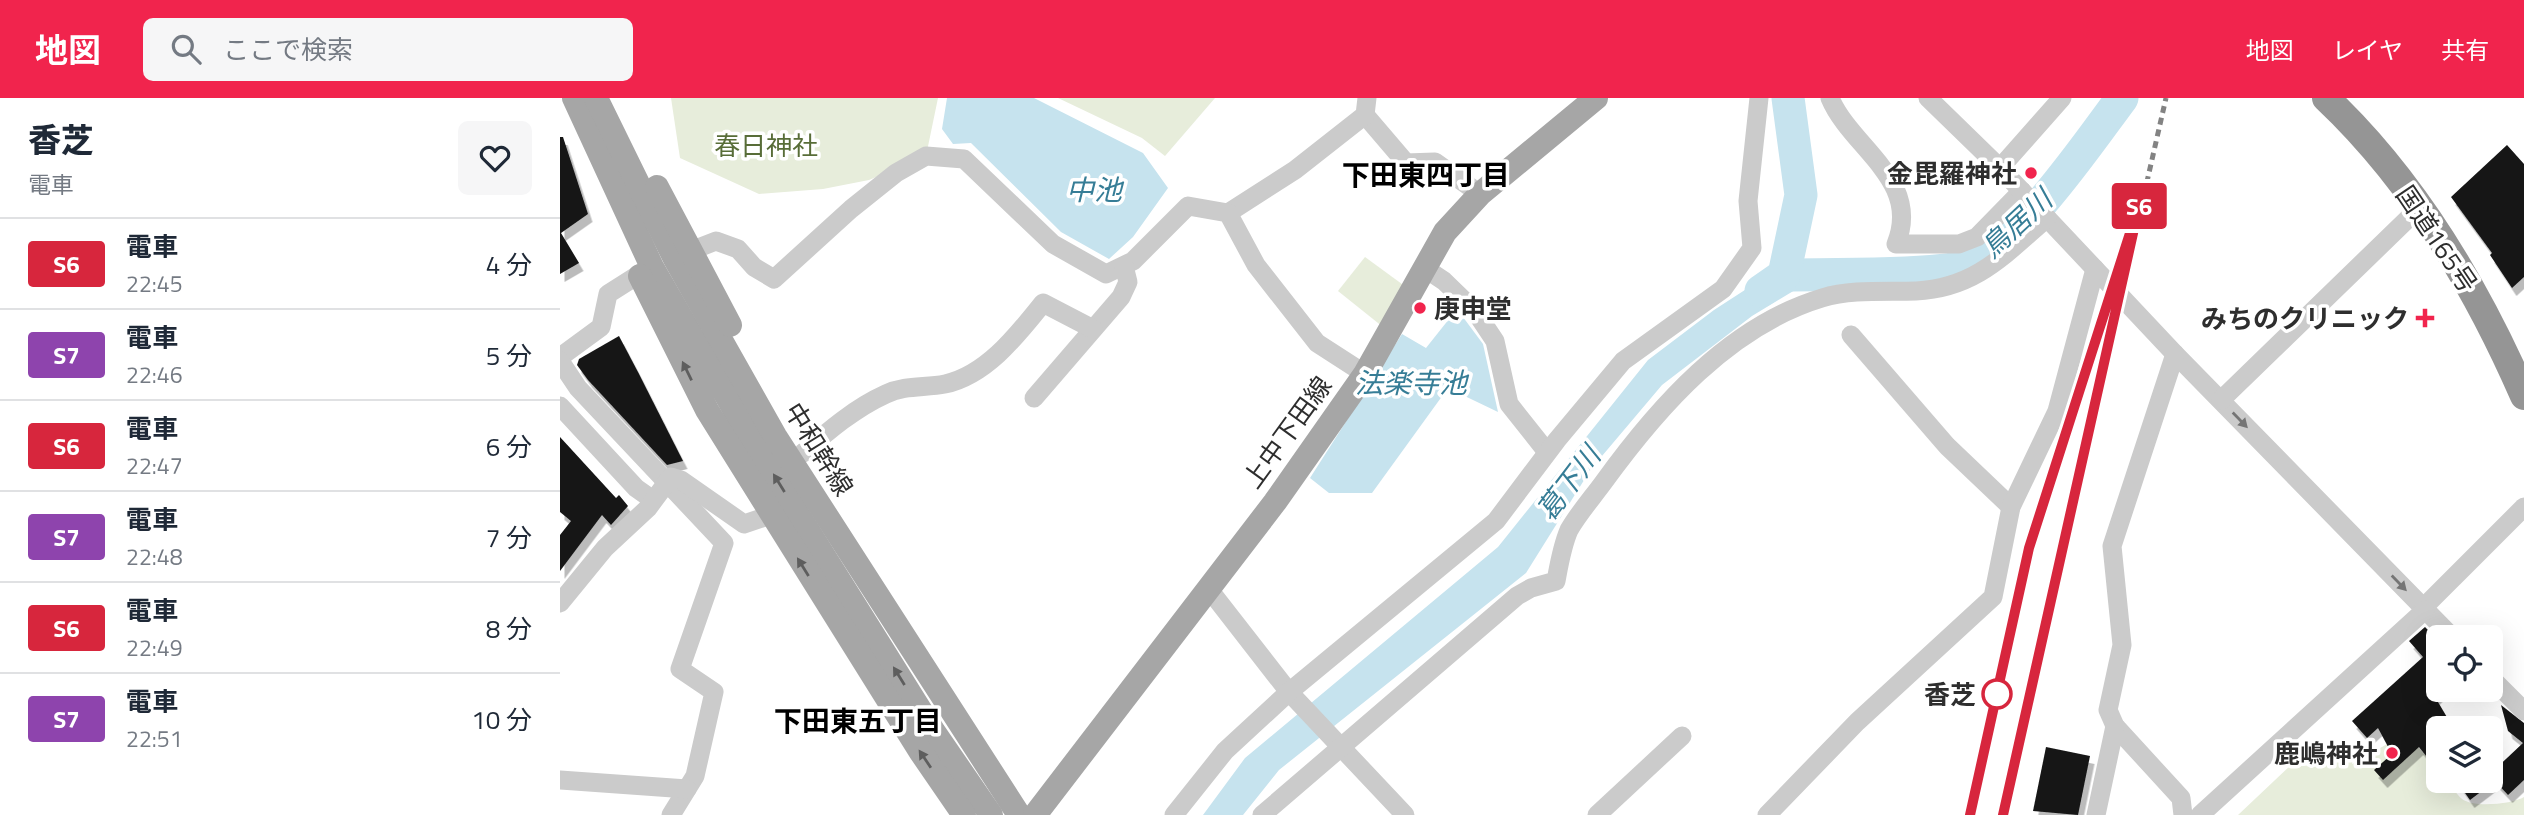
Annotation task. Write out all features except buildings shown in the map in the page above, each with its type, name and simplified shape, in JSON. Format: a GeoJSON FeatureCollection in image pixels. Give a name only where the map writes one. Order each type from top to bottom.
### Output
{"type":"FeatureCollection","features":[{"type":"Feature","properties":{"kind":"highway","name":"国道165号"},"geometry":{"type":"LineString","coordinates":[[2326,98],[2420,207],[2493,325],[2524,396]]}},
{"type":"Feature","properties":{"kind":"main road"},"geometry":{"type":"LineString","coordinates":[[574,98],[596,145],[599,188],[741,348],[803,453],[1033,815]]}},
{"type":"Feature","properties":{"kind":"main road","name":"上中下田線"},"geometry":{"type":"LineString","coordinates":[[1033,815],[1275,502],[1365,374],[1445,232],[1480,194],[1595,98]]}},
{"type":"Feature","properties":{"kind":"main road"},"geometry":{"type":"LineString","coordinates":[[600,105],[643,163],[664,262],[706,410],[964,815]]}},
{"type":"Feature","properties":{"kind":"main road","name":"中和幹線"},"geometry":{"type":"LineString","coordinates":[[664,262],[927,720],[991,815]]}},
{"type":"Feature","properties":{"kind":"main road","name":"中和幹線"},"geometry":{"type":"LineString","coordinates":[[766,442],[1019,815]]}},
{"type":"Feature","properties":{"kind":"street"},"geometry":{"type":"LineString","coordinates":[[1174,815],[1224,751],[1289,692],[1496,522],[1548,452],[1623,360],[1723,289],[1752,248],[1748,201],[1759,98]]}},
{"type":"Feature","properties":{"kind":"street"},"geometry":{"type":"LineString","coordinates":[[1830,98],[1838,117],[1879,161],[1900,198],[1903,228],[1896,244],[1959,244],[1977,237],[2022,191]]}},
{"type":"Feature","properties":{"kind":"street"},"geometry":{"type":"LineString","coordinates":[[1928,98],[2000,168],[2175,354],[2440,625]]}},
{"type":"Feature","properties":{"kind":"street"},"geometry":{"type":"LineString","coordinates":[[2000,168],[2063,98]]}},
{"type":"Feature","properties":{"kind":"street"},"geometry":{"type":"LineString","coordinates":[[671,815],[695,776],[714,692],[680,668],[724,543],[579,388],[562,351],[601,327],[608,294],[664,262],[716,241],[738,249],[754,267],[774,279],[851,209],[896,173],[926,156],[964,159],[1053,244],[1106,274],[1133,261],[1188,206],[1228,213],[1295,170],[1366,106],[1406,163],[1435,162],[1480,194]]}},
{"type":"Feature","properties":{"kind":"street"},"geometry":{"type":"LineString","coordinates":[[2221,400],[2420,207]]}},
{"type":"Feature","properties":{"kind":"street"},"geometry":{"type":"LineString","coordinates":[[1228,213],[1256,265],[1317,343],[1365,374]]}},
{"type":"Feature","properties":{"kind":"street"},"geometry":{"type":"LineString","coordinates":[[1262,815],[1517,596],[1531,588],[1556,582],[1570,530],[1613,470],[1661,410],[1699,372],[1748,334],[1783,313],[1823,297],[1859,292],[1920,290],[1959,284],[1983,273],[2046,218]]}},
{"type":"Feature","properties":{"kind":"street"},"geometry":{"type":"LineString","coordinates":[[1034,398],[1124,289],[1128,282],[1124,266]]}},
{"type":"Feature","properties":{"kind":"street"},"geometry":{"type":"LineString","coordinates":[[1426,269],[1444,281],[1482,321],[1495,341],[1509,404],[1548,452]]}},
{"type":"Feature","properties":{"kind":"street"},"geometry":{"type":"LineString","coordinates":[[1769,815],[1857,722],[1993,597],[2011,507],[2057,411],[2095,269]]}},
{"type":"Feature","properties":{"kind":"street"},"geometry":{"type":"LineString","coordinates":[[803,453],[836,424],[887,393],[905,388],[947,384],[982,366],[1007,348],[1043,303],[1093,329]]}},
{"type":"Feature","properties":{"kind":"street"},"geometry":{"type":"LineString","coordinates":[[1851,335],[1947,446],[2011,507]]}},
{"type":"Feature","properties":{"kind":"street"},"geometry":{"type":"LineString","coordinates":[[2175,354],[2112,546],[2122,645],[2108,710],[2115,726],[2181,798],[2183,815]]}},
{"type":"Feature","properties":{"kind":"street"},"geometry":{"type":"LineString","coordinates":[[560,406],[636,488],[653,500]]}},
{"type":"Feature","properties":{"kind":"street"},"geometry":{"type":"LineString","coordinates":[[560,603],[605,548],[653,500],[671,477],[681,480],[744,524],[771,515]]}},
{"type":"Feature","properties":{"kind":"street"},"geometry":{"type":"LineString","coordinates":[[2200,815],[2424,609],[2524,508]]}},
{"type":"Feature","properties":{"kind":"street"},"geometry":{"type":"LineString","coordinates":[[1208,588],[1289,692],[1405,815]]}},
{"type":"Feature","properties":{"kind":"street"},"geometry":{"type":"LineString","coordinates":[[2503,690],[2524,711]]}},
{"type":"Feature","properties":{"kind":"street"},"geometry":{"type":"LineString","coordinates":[[2096,815],[2115,726]]}},
{"type":"Feature","properties":{"kind":"street"},"geometry":{"type":"LineString","coordinates":[[1597,815],[1682,736]]}},
{"type":"Feature","properties":{"kind":"street"},"geometry":{"type":"LineString","coordinates":[[560,780],[687,789]]}},
{"type":"Feature","properties":{"kind":"green space","name":"春日神社"},"geometry":{"type":"Polygon","coordinates":[[[671,98],[938,98],[926,156],[869,180],[823,189],[759,194],[680,158],[671,98]]]}},
{"type":"Feature","properties":{"kind":"green space"},"geometry":{"type":"Polygon","coordinates":[[[1058,98],[1215,98],[1165,156],[1142,138],[1058,98]]]}},
{"type":"Feature","properties":{"kind":"green space"},"geometry":{"type":"Polygon","coordinates":[[[1365,257],[1406,287],[1383,327],[1338,291],[1365,257]]]}},
{"type":"Feature","properties":{"kind":"green space"},"geometry":{"type":"Polygon","coordinates":[[[2355,743],[2352,764],[2389,743],[2416,745],[2426,756],[2426,793],[2457,793],[2467,802],[2493,804],[2524,797],[2524,815],[2238,815],[2291,765],[2355,743]]]}},
{"type":"Feature","properties":{"kind":"water","name":"中池"},"geometry":{"type":"Polygon","coordinates":[[[947,98],[1034,98],[1143,153],[1168,188],[1133,237],[1109,259],[1061,232],[971,143],[953,144],[942,129],[947,98]]]}},
{"type":"Feature","properties":{"kind":"water"},"geometry":{"type":"Polygon","coordinates":[[[1780,257],[1804,264],[1800,287],[1752,316],[1662,385],[1591,469],[1526,573],[1279,770],[1243,815],[1203,815],[1245,758],[1498,547],[1648,360],[1714,310],[1768,275],[1780,257]]]}},
{"type":"Feature","properties":{"kind":"water","name":"法楽寺池"},"geometry":{"type":"Polygon","coordinates":[[[1457,309],[1483,344],[1498,412],[1448,388],[1372,493],[1329,493],[1310,478],[1402,334],[1426,348],[1457,309]]]}},
{"type":"Feature","properties":{"kind":"waterway","name":"葛下川"},"geometry":{"type":"LineString","coordinates":[[1761,291],[1784,275],[1801,195],[1788,98]]}},
{"type":"Feature","properties":{"kind":"waterway","name":"鳥居川"},"geometry":{"type":"LineString","coordinates":[[1784,275],[1910,273],[1971,264],[1992,251],[2033,212],[2122,98]]}},
{"type":"Feature","properties":{"kind":"railway"},"geometry":{"type":"LineString","coordinates":[[2003,815],[2166,98]]}},
{"type":"Feature","properties":{"kind":"railway"},"geometry":{"type":"LineString","coordinates":[[1970,815],[2029,548],[2111,292]]}},
{"type":"Feature","properties":{"kind":"train","name":"S6"},"geometry":{"type":"LineString","coordinates":[[1970,815],[2029,548],[2140,202],[2003,815]]}},
{"type":"Feature","properties":{"kind":"place","name":"金毘羅神社"},"geometry":{"type":"Point","coordinates":[2031,173]}},
{"type":"Feature","properties":{"kind":"place","name":"庚申堂"},"geometry":{"type":"Point","coordinates":[1420,308]}},
{"type":"Feature","properties":{"kind":"place","name":"みちのクリニック"},"geometry":{"type":"Point","coordinates":[2425,318]}},
{"type":"Feature","properties":{"kind":"place","name":"香芝"},"geometry":{"type":"Point","coordinates":[1997,694]}},
{"type":"Feature","properties":{"kind":"place","name":"鹿嶋神社"},"geometry":{"type":"Point","coordinates":[2392,753]}},
{"type":"Feature","properties":{"kind":"district","name":"下田東四丁目"},"geometry":{"type":"Point","coordinates":[1426,174]}},
{"type":"Feature","properties":{"kind":"district","name":"下田東五丁目"},"geometry":{"type":"Point","coordinates":[858,720]}}]}
